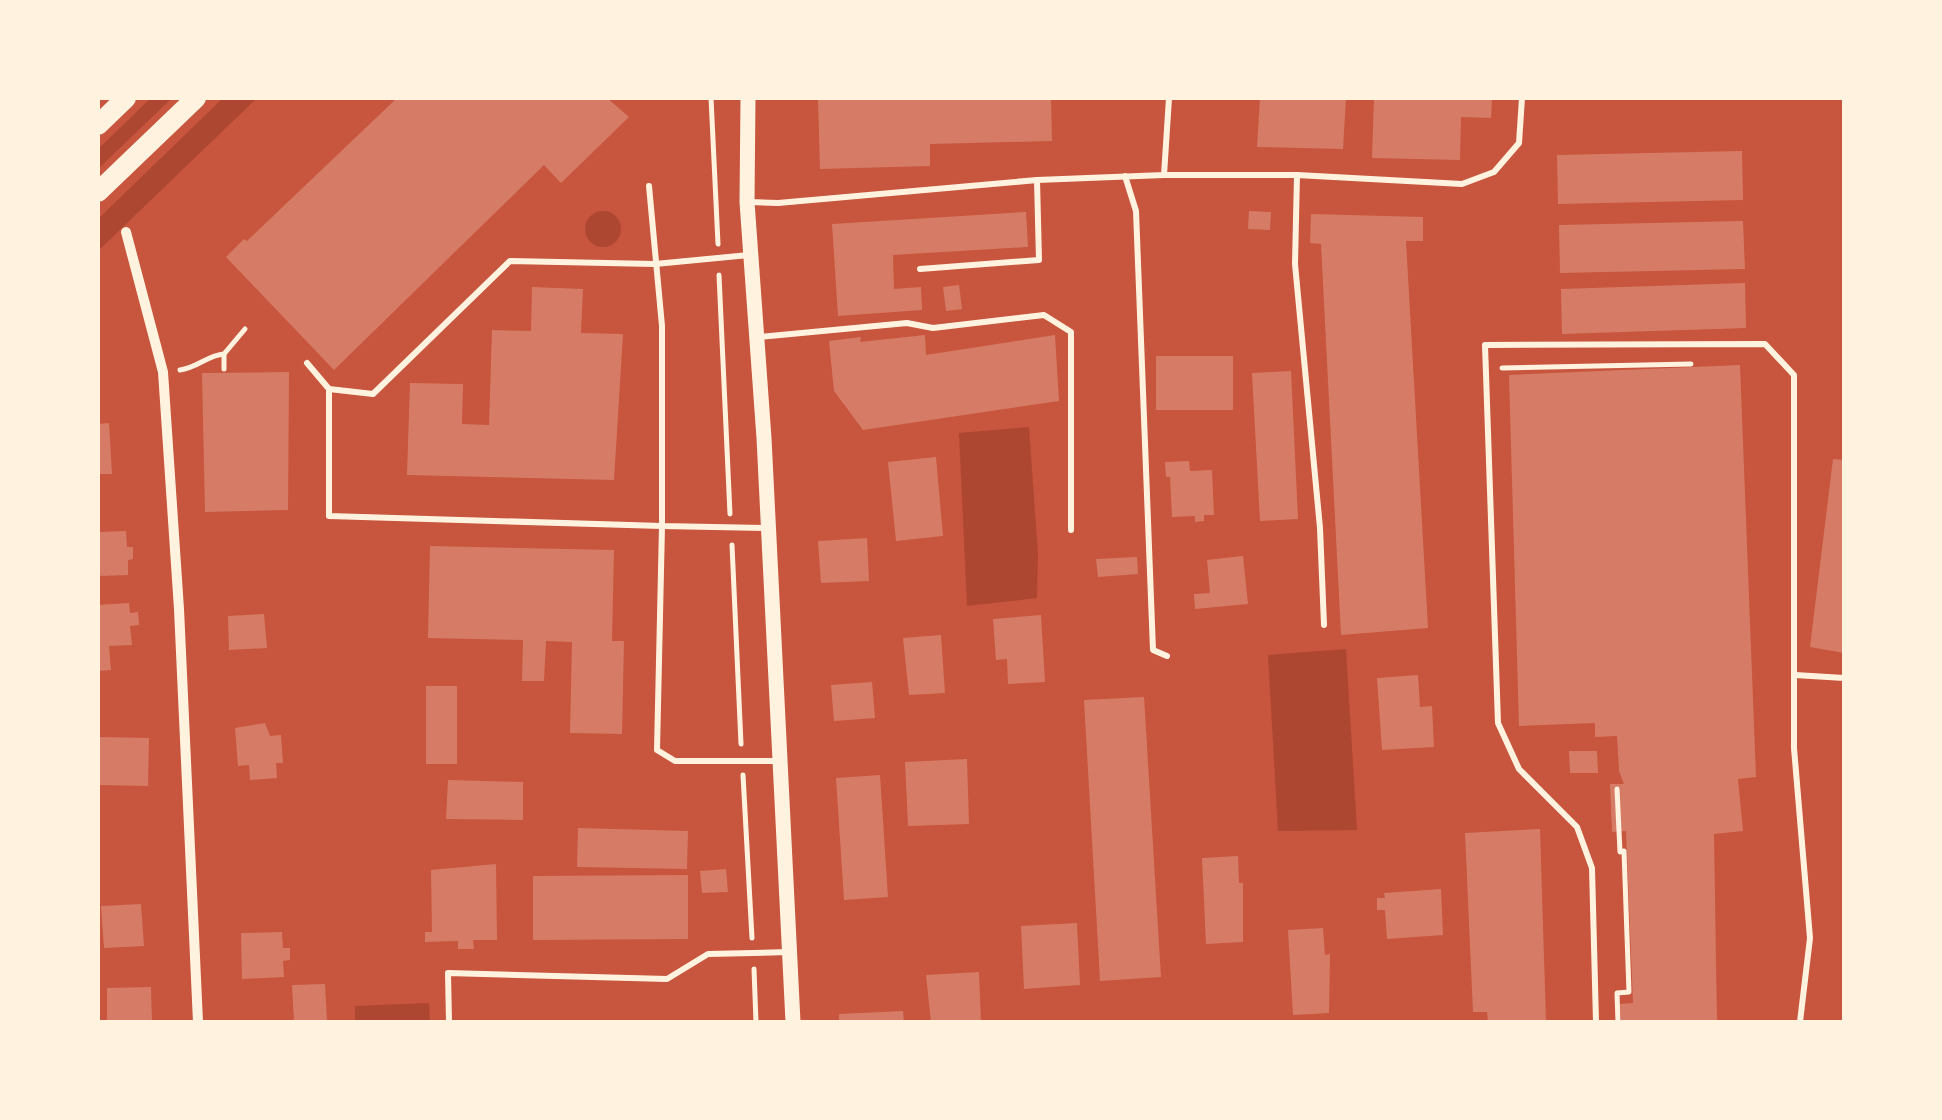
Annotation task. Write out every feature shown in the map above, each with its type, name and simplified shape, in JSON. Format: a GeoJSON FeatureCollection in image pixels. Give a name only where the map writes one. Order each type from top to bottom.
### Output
{"type":"FeatureCollection","features":[{"type":"Feature","properties":{"kind":"main road"},"geometry":{"type":"LineString","coordinates":[[98,125],[126,98]]}},
{"type":"Feature","properties":{"kind":"main road"},"geometry":{"type":"LineString","coordinates":[[98,192],[196,98]]}},
{"type":"Feature","properties":{"kind":"street"},"geometry":{"type":"LineString","coordinates":[[748,98],[747,202],[758,337],[792,1022]]}},
{"type":"Feature","properties":{"kind":"street"},"geometry":{"type":"LineString","coordinates":[[126,232],[163,372],[179,609],[198,1022]]}},
{"type":"Feature","properties":{"kind":"lane"},"geometry":{"type":"LineString","coordinates":[[1164,175],[1169,98]]}},
{"type":"Feature","properties":{"kind":"lane"},"geometry":{"type":"LineString","coordinates":[[747,202],[778,203],[1038,180],[1164,175],[1297,175],[1462,184],[1494,172],[1519,143],[1522,98]]}},
{"type":"Feature","properties":{"kind":"lane"},"geometry":{"type":"LineString","coordinates":[[1297,175],[1295,264],[1320,528],[1324,625]]}},
{"type":"Feature","properties":{"kind":"lane"},"geometry":{"type":"LineString","coordinates":[[1125,176],[1136,211],[1153,650],[1167,656]]}},
{"type":"Feature","properties":{"kind":"lane"},"geometry":{"type":"LineString","coordinates":[[920,268],[1039,260],[1038,180]]}},
{"type":"Feature","properties":{"kind":"lane"},"geometry":{"type":"LineString","coordinates":[[649,186],[662,326],[657,750],[674,761],[781,761]]}},
{"type":"Feature","properties":{"kind":"lane"},"geometry":{"type":"LineString","coordinates":[[307,363],[329,388],[374,394],[510,261],[655,264],[751,254]]}},
{"type":"Feature","properties":{"kind":"lane"},"geometry":{"type":"LineString","coordinates":[[758,337],[907,323],[933,328],[1044,316],[1071,332],[1071,530]]}},
{"type":"Feature","properties":{"kind":"lane"},"geometry":{"type":"LineString","coordinates":[[1596,1022],[1592,868],[1577,827],[1519,770],[1498,723],[1484,345],[1766,344],[1794,374],[1794,748],[1810,938],[1800,1022]]}},
{"type":"Feature","properties":{"kind":"lane"},"geometry":{"type":"LineString","coordinates":[[329,388],[329,516],[768,528]]}},
{"type":"Feature","properties":{"kind":"lane"},"geometry":{"type":"LineString","coordinates":[[1795,675],[1844,678]]}},
{"type":"Feature","properties":{"kind":"lane"},"geometry":{"type":"LineString","coordinates":[[448,1022],[448,973],[667,979],[708,954],[790,952]]}},
{"type":"Feature","properties":{"kind":"path"},"geometry":{"type":"LineString","coordinates":[[711,98],[720,348],[756,1022]]}},
{"type":"Feature","properties":{"kind":"path"},"geometry":{"type":"LineString","coordinates":[[224,369],[224,354],[245,329]]}},
{"type":"Feature","properties":{"kind":"path"},"geometry":{"type":"LineString","coordinates":[[163,372],[192,368],[224,354]]}},
{"type":"Feature","properties":{"kind":"path"},"geometry":{"type":"LineString","coordinates":[[1503,385],[1502,368],[1700,364]]}},
{"type":"Feature","properties":{"kind":"path"},"geometry":{"type":"LineString","coordinates":[[1617,790],[1620,852],[1624,851],[1629,992],[1617,993],[1618,1022]]}},
{"type":"Feature","properties":{"kind":"shaded area"},"geometry":{"type":"Polygon","coordinates":[[[151,98],[172,98],[98,169],[98,149],[151,98]]]}},
{"type":"Feature","properties":{"kind":"shaded area"},"geometry":{"type":"Polygon","coordinates":[[[223,98],[257,98],[98,251],[98,219],[223,98]]]}},
{"type":"Feature","properties":{"kind":"shaded area"},"geometry":{"type":"Polygon","coordinates":[[[603,211],[616,216],[621,229],[616,242],[603,247],[590,242],[585,229],[590,216],[603,211]]]}},
{"type":"Feature","properties":{"kind":"shaded area"},"geometry":{"type":"Polygon","coordinates":[[[1029,427],[1038,554],[1037,598],[967,606],[959,433],[1029,427]]]}},
{"type":"Feature","properties":{"kind":"shaded area"},"geometry":{"type":"Polygon","coordinates":[[[1346,649],[1357,830],[1278,831],[1268,655],[1346,649]]]}},
{"type":"Feature","properties":{"kind":"shaded area"},"geometry":{"type":"Polygon","coordinates":[[[429,1003],[430,1022],[355,1022],[355,1006],[429,1003]]]}},
{"type":"Feature","properties":{"kind":"building"},"geometry":{"type":"Polygon","coordinates":[[[397,98],[607,98],[629,117],[561,183],[544,165],[334,370],[226,257],[397,98]]]}},
{"type":"Feature","properties":{"kind":"building"},"geometry":{"type":"Polygon","coordinates":[[[818,98],[1051,98],[1052,141],[930,144],[930,166],[820,169],[818,98]]]}},
{"type":"Feature","properties":{"kind":"building"},"geometry":{"type":"Polygon","coordinates":[[[1260,98],[1346,98],[1343,149],[1257,147],[1260,98]]]}},
{"type":"Feature","properties":{"kind":"building"},"geometry":{"type":"Polygon","coordinates":[[[1374,98],[1492,98],[1491,118],[1461,117],[1460,160],[1372,158],[1374,98]]]}},
{"type":"Feature","properties":{"kind":"building"},"geometry":{"type":"Polygon","coordinates":[[[1742,151],[1743,200],[1558,204],[1557,155],[1742,151]]]}},
{"type":"Feature","properties":{"kind":"building"},"geometry":{"type":"Polygon","coordinates":[[[1249,211],[1271,212],[1270,230],[1248,229],[1249,211]]]}},
{"type":"Feature","properties":{"kind":"building"},"geometry":{"type":"Polygon","coordinates":[[[1026,212],[1028,247],[893,255],[894,289],[921,287],[922,310],[838,316],[832,224],[1026,212]]]}},
{"type":"Feature","properties":{"kind":"building"},"geometry":{"type":"Polygon","coordinates":[[[1311,214],[1423,217],[1423,241],[1406,241],[1428,628],[1341,635],[1321,244],[1310,243],[1311,214]]]}},
{"type":"Feature","properties":{"kind":"building"},"geometry":{"type":"Polygon","coordinates":[[[1743,221],[1745,269],[1560,273],[1559,225],[1743,221]]]}},
{"type":"Feature","properties":{"kind":"building"},"geometry":{"type":"Polygon","coordinates":[[[1745,283],[1746,328],[1562,334],[1561,289],[1745,283]]]}},
{"type":"Feature","properties":{"kind":"building"},"geometry":{"type":"Polygon","coordinates":[[[959,285],[962,309],[946,311],[943,287],[959,285]]]}},
{"type":"Feature","properties":{"kind":"building"},"geometry":{"type":"Polygon","coordinates":[[[532,287],[583,289],[581,333],[623,334],[614,480],[407,475],[410,383],[463,384],[462,424],[489,425],[492,330],[531,331],[532,287]]]}},
{"type":"Feature","properties":{"kind":"building"},"geometry":{"type":"Polygon","coordinates":[[[925,335],[926,355],[1055,335],[1059,401],[863,430],[834,391],[829,341],[925,335]]]}},
{"type":"Feature","properties":{"kind":"building"},"geometry":{"type":"Polygon","coordinates":[[[1156,356],[1233,356],[1233,410],[1156,410],[1156,356]]]}},
{"type":"Feature","properties":{"kind":"building"},"geometry":{"type":"Polygon","coordinates":[[[1740,365],[1756,777],[1738,779],[1743,831],[1714,834],[1717,1022],[1621,1022],[1620,1004],[1633,1003],[1626,831],[1612,832],[1610,784],[1624,784],[1619,771],[1617,736],[1595,737],[1595,723],[1519,726],[1509,375],[1740,365]]]}},
{"type":"Feature","properties":{"kind":"building"},"geometry":{"type":"Polygon","coordinates":[[[1291,371],[1298,519],[1260,521],[1252,373],[1291,371]]]}},
{"type":"Feature","properties":{"kind":"building"},"geometry":{"type":"Polygon","coordinates":[[[289,372],[288,510],[205,512],[202,373],[289,372]]]}},
{"type":"Feature","properties":{"kind":"building"},"geometry":{"type":"Polygon","coordinates":[[[109,423],[112,474],[98,474],[98,424],[109,423]]]}},
{"type":"Feature","properties":{"kind":"building"},"geometry":{"type":"Polygon","coordinates":[[[936,457],[943,536],[896,541],[888,462],[936,457]]]}},
{"type":"Feature","properties":{"kind":"building"},"geometry":{"type":"Polygon","coordinates":[[[1833,459],[1844,460],[1844,653],[1810,647],[1833,459]]]}},
{"type":"Feature","properties":{"kind":"building"},"geometry":{"type":"Polygon","coordinates":[[[1189,461],[1190,471],[1212,470],[1214,515],[1204,515],[1204,521],[1195,522],[1195,516],[1172,517],[1170,477],[1166,477],[1165,462],[1189,461]]]}},
{"type":"Feature","properties":{"kind":"building"},"geometry":{"type":"Polygon","coordinates":[[[126,531],[127,547],[133,547],[128,575],[98,576],[98,532],[126,531]]]}},
{"type":"Feature","properties":{"kind":"building"},"geometry":{"type":"Polygon","coordinates":[[[867,538],[869,581],[821,583],[818,541],[867,538]]]}},
{"type":"Feature","properties":{"kind":"building"},"geometry":{"type":"Polygon","coordinates":[[[430,546],[614,550],[612,641],[624,641],[622,734],[570,733],[572,642],[546,641],[544,681],[522,681],[523,640],[428,638],[430,546]]]}},
{"type":"Feature","properties":{"kind":"building"},"geometry":{"type":"Polygon","coordinates":[[[1243,556],[1248,604],[1195,609],[1194,594],[1210,593],[1207,560],[1243,556]]]}},
{"type":"Feature","properties":{"kind":"building"},"geometry":{"type":"Polygon","coordinates":[[[1137,557],[1138,574],[1098,577],[1096,559],[1137,557]]]}},
{"type":"Feature","properties":{"kind":"building"},"geometry":{"type":"Polygon","coordinates":[[[129,603],[130,613],[138,612],[139,625],[130,626],[132,645],[109,646],[111,670],[98,671],[98,605],[129,603]]]}},
{"type":"Feature","properties":{"kind":"building"},"geometry":{"type":"Polygon","coordinates":[[[264,614],[267,648],[229,650],[228,616],[264,614]]]}},
{"type":"Feature","properties":{"kind":"building"},"geometry":{"type":"Polygon","coordinates":[[[1041,615],[1045,682],[1008,684],[1007,659],[996,660],[993,619],[1041,615]]]}},
{"type":"Feature","properties":{"kind":"building"},"geometry":{"type":"Polygon","coordinates":[[[941,635],[945,693],[909,695],[903,638],[941,635]]]}},
{"type":"Feature","properties":{"kind":"building"},"geometry":{"type":"Polygon","coordinates":[[[1418,675],[1420,707],[1432,706],[1434,747],[1382,750],[1377,678],[1418,675]]]}},
{"type":"Feature","properties":{"kind":"building"},"geometry":{"type":"Polygon","coordinates":[[[872,682],[875,718],[834,721],[831,685],[872,682]]]}},
{"type":"Feature","properties":{"kind":"building"},"geometry":{"type":"Polygon","coordinates":[[[426,686],[457,686],[457,764],[426,764],[426,686]]]}},
{"type":"Feature","properties":{"kind":"building"},"geometry":{"type":"Polygon","coordinates":[[[1144,697],[1161,977],[1100,981],[1084,700],[1144,697]]]}},
{"type":"Feature","properties":{"kind":"building"},"geometry":{"type":"Polygon","coordinates":[[[265,723],[270,736],[281,735],[283,763],[276,763],[277,778],[250,780],[249,765],[238,766],[235,728],[265,723]]]}},
{"type":"Feature","properties":{"kind":"building"},"geometry":{"type":"Polygon","coordinates":[[[98,737],[149,738],[148,786],[98,785],[98,737]]]}},
{"type":"Feature","properties":{"kind":"building"},"geometry":{"type":"Polygon","coordinates":[[[1569,751],[1597,751],[1598,773],[1570,773],[1569,751]]]}},
{"type":"Feature","properties":{"kind":"building"},"geometry":{"type":"Polygon","coordinates":[[[967,759],[969,824],[908,826],[905,762],[967,759]]]}},
{"type":"Feature","properties":{"kind":"building"},"geometry":{"type":"Polygon","coordinates":[[[880,775],[888,897],[844,900],[836,778],[880,775]]]}},
{"type":"Feature","properties":{"kind":"building"},"geometry":{"type":"Polygon","coordinates":[[[448,780],[523,782],[523,820],[446,819],[448,780]]]}},
{"type":"Feature","properties":{"kind":"building"},"geometry":{"type":"Polygon","coordinates":[[[578,828],[688,831],[687,869],[577,867],[578,828]]]}},
{"type":"Feature","properties":{"kind":"building"},"geometry":{"type":"Polygon","coordinates":[[[1540,829],[1546,1022],[1488,1022],[1487,1012],[1473,1012],[1465,833],[1540,829]]]}},
{"type":"Feature","properties":{"kind":"building"},"geometry":{"type":"Polygon","coordinates":[[[1238,856],[1239,883],[1243,883],[1243,942],[1206,944],[1202,858],[1238,856]]]}},
{"type":"Feature","properties":{"kind":"building"},"geometry":{"type":"Polygon","coordinates":[[[496,864],[497,940],[473,940],[474,949],[458,949],[458,941],[425,942],[425,932],[432,932],[431,870],[496,864]]]}},
{"type":"Feature","properties":{"kind":"building"},"geometry":{"type":"Polygon","coordinates":[[[726,869],[728,892],[702,893],[700,871],[726,869]]]}},
{"type":"Feature","properties":{"kind":"building"},"geometry":{"type":"Polygon","coordinates":[[[688,875],[688,939],[533,940],[533,876],[688,875]]]}},
{"type":"Feature","properties":{"kind":"building"},"geometry":{"type":"Polygon","coordinates":[[[1441,889],[1443,935],[1387,939],[1385,910],[1377,910],[1377,898],[1385,898],[1384,893],[1441,889]]]}},
{"type":"Feature","properties":{"kind":"building"},"geometry":{"type":"Polygon","coordinates":[[[141,904],[144,946],[104,948],[101,906],[141,904]]]}},
{"type":"Feature","properties":{"kind":"building"},"geometry":{"type":"Polygon","coordinates":[[[1077,923],[1080,985],[1024,989],[1021,926],[1077,923]]]}},
{"type":"Feature","properties":{"kind":"building"},"geometry":{"type":"Polygon","coordinates":[[[1323,928],[1325,955],[1330,954],[1329,1013],[1293,1015],[1288,930],[1323,928]]]}},
{"type":"Feature","properties":{"kind":"building"},"geometry":{"type":"Polygon","coordinates":[[[282,932],[283,948],[290,948],[290,960],[283,961],[284,977],[242,979],[241,933],[282,932]]]}},
{"type":"Feature","properties":{"kind":"building"},"geometry":{"type":"Polygon","coordinates":[[[979,972],[981,1022],[931,1022],[926,975],[979,972]]]}},
{"type":"Feature","properties":{"kind":"building"},"geometry":{"type":"Polygon","coordinates":[[[325,984],[327,1021],[294,1022],[292,985],[325,984]]]}},
{"type":"Feature","properties":{"kind":"building"},"geometry":{"type":"Polygon","coordinates":[[[151,987],[152,1022],[107,1022],[107,988],[151,987]]]}},
{"type":"Feature","properties":{"kind":"building"},"geometry":{"type":"Polygon","coordinates":[[[903,1011],[904,1022],[839,1022],[839,1014],[903,1011]]]}}]}
